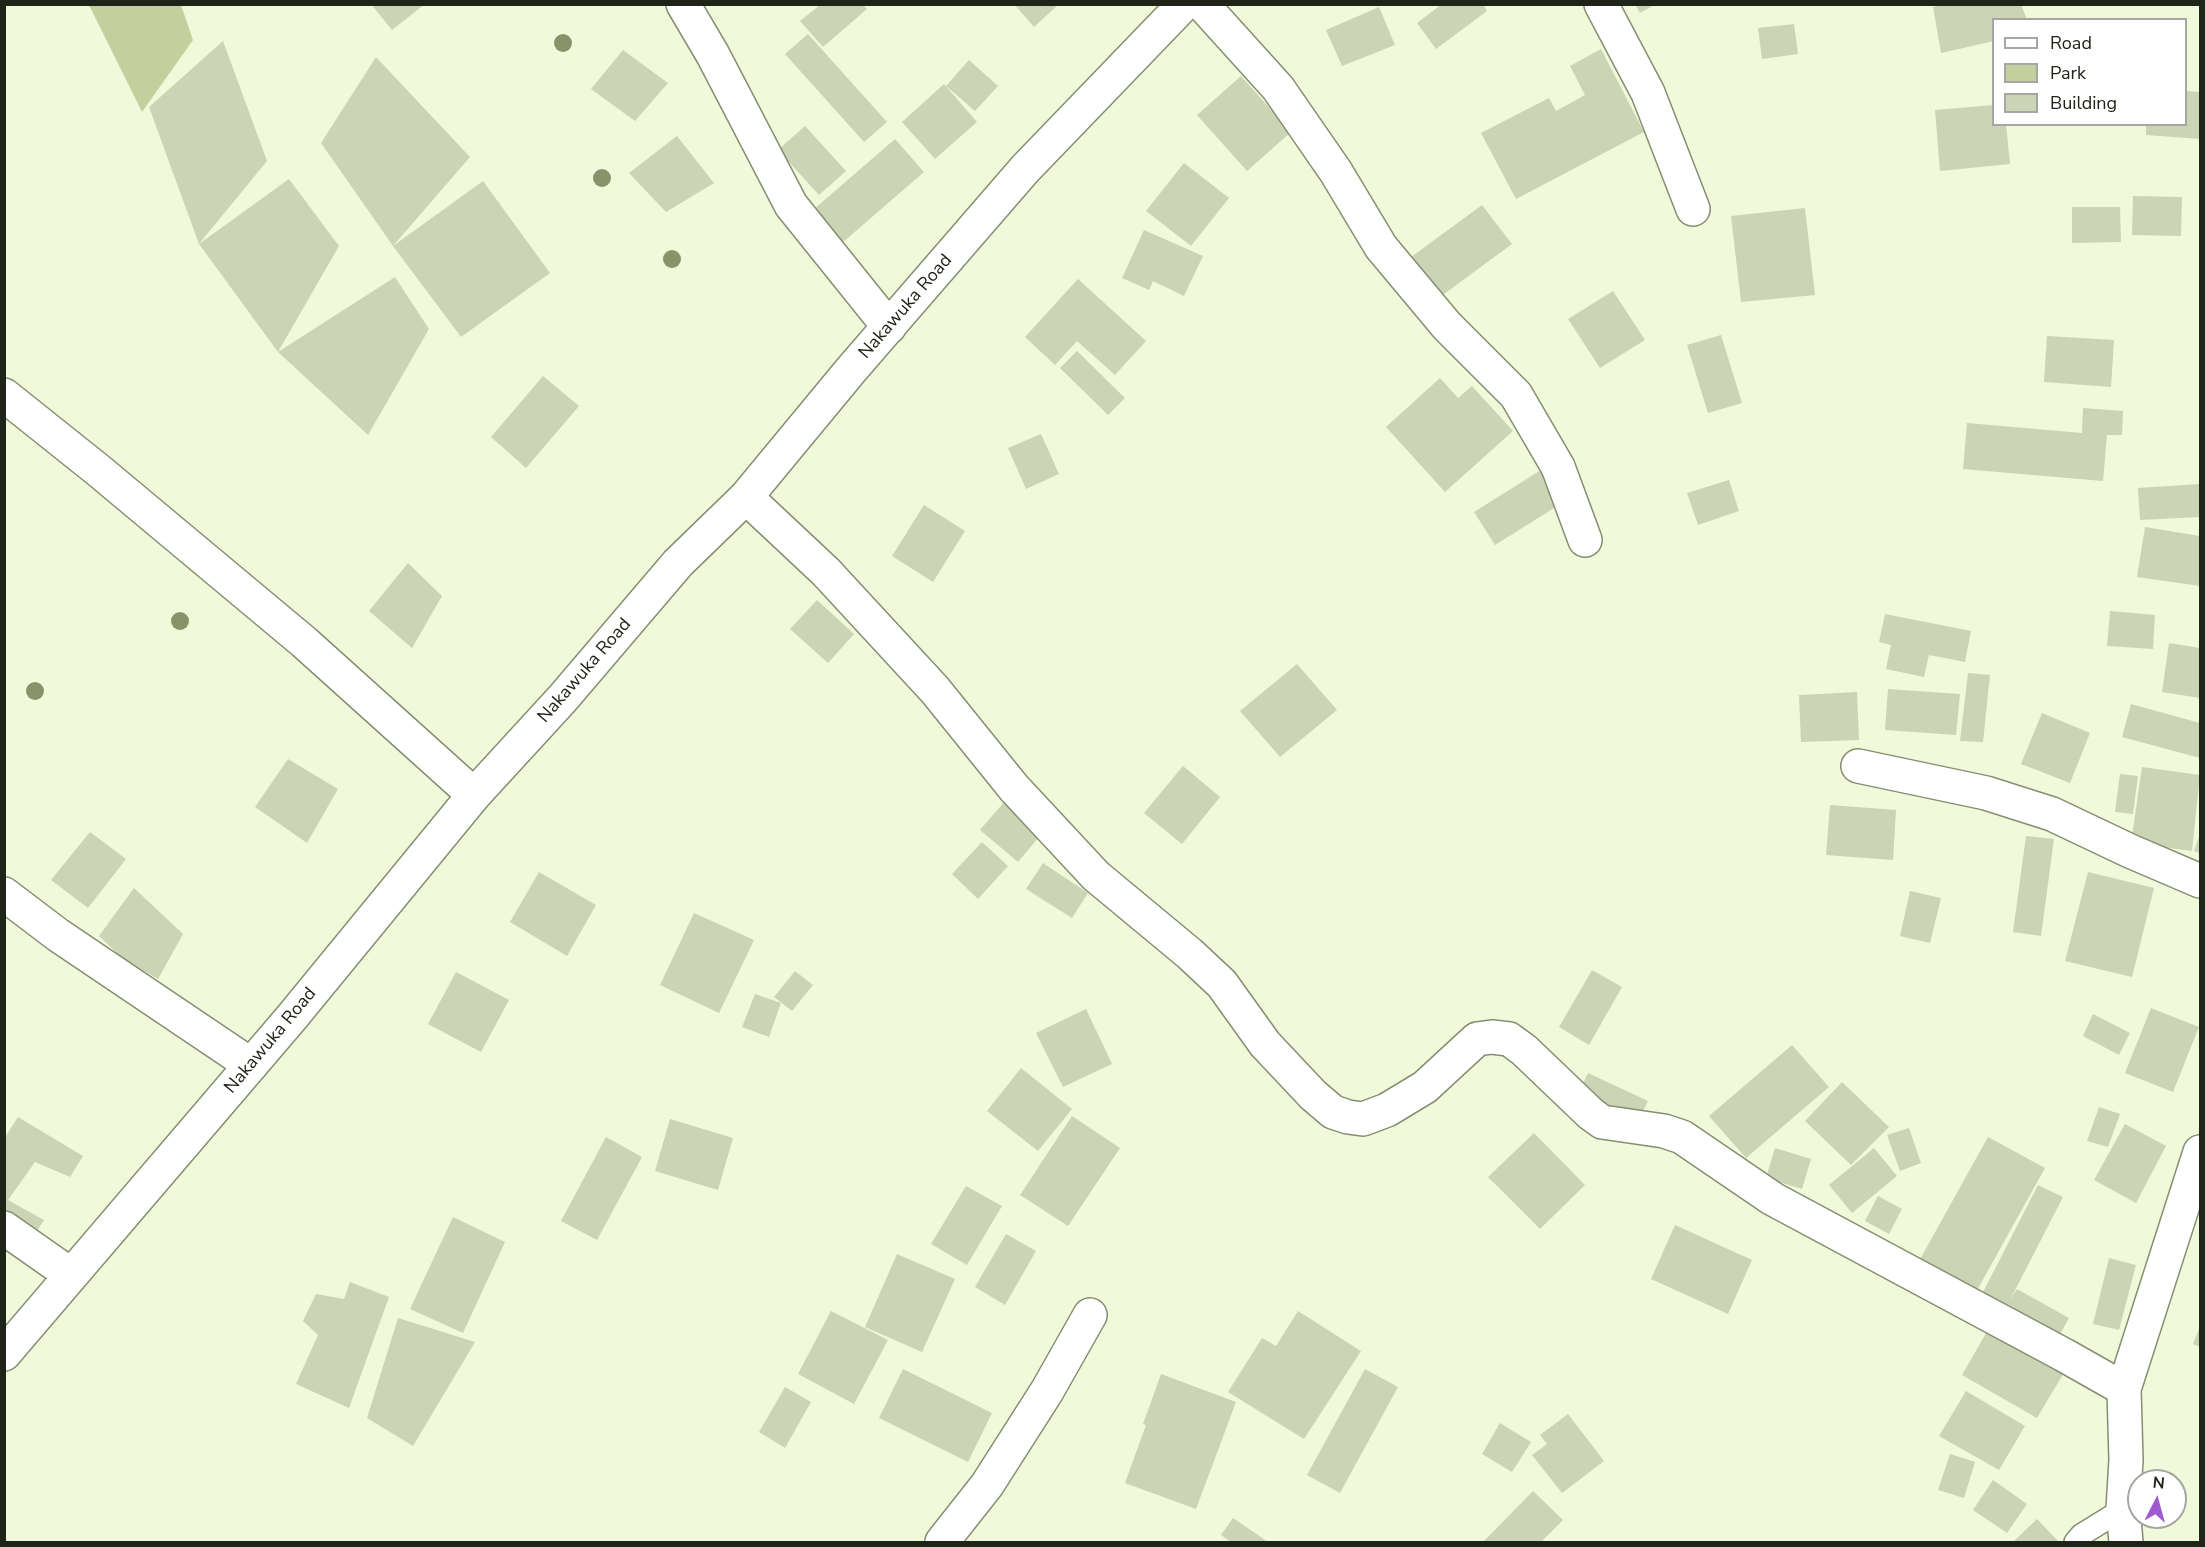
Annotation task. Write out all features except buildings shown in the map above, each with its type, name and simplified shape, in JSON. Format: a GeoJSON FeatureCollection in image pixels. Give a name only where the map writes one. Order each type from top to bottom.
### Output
{"type":"FeatureCollection","features":[{"type":"Feature","properties":{"kind":"street"},"geometry":{"type":"LineString","coordinates":[[683,4],[713,55],[791,205],[889,327]]}},
{"type":"Feature","properties":{"kind":"street","name":"Nakawuka Road"},"geometry":{"type":"LineString","coordinates":[[4,1354],[251,1065],[474,795],[563,698],[678,563],[747,497],[1025,169],[1184,4]]}},
{"type":"Feature","properties":{"kind":"street"},"geometry":{"type":"LineString","coordinates":[[1202,4],[1278,88],[1336,172],[1381,247],[1447,326],[1516,394],[1558,467],[1586,540]]}},
{"type":"Feature","properties":{"kind":"street"},"geometry":{"type":"LineString","coordinates":[[1600,4],[1648,93],[1693,209]]}},
{"type":"Feature","properties":{"kind":"street"},"geometry":{"type":"LineString","coordinates":[[4,395],[98,470],[304,642],[474,795]]}},
{"type":"Feature","properties":{"kind":"street"},"geometry":{"type":"LineString","coordinates":[[747,497],[826,572],[935,690],[1014,788],[1096,876],[1190,954],[1222,984],[1265,1044],[1313,1095],[1333,1112],[1363,1119],[1387,1110],[1425,1087],[1477,1039],[1492,1037],[1509,1039],[1602,1122],[1664,1131],[1683,1137],[1773,1198],[2124,1389]]}},
{"type":"Feature","properties":{"kind":"street"},"geometry":{"type":"LineString","coordinates":[[1858,766],[1986,793],[2052,814],[2130,851],[2200,880]]}},
{"type":"Feature","properties":{"kind":"street"},"geometry":{"type":"LineString","coordinates":[[4,894],[58,935],[251,1065]]}},
{"type":"Feature","properties":{"kind":"street"},"geometry":{"type":"LineString","coordinates":[[2126,1542],[2123,1509],[2126,1460],[2124,1389],[2200,1152]]}},
{"type":"Feature","properties":{"kind":"street"},"geometry":{"type":"LineString","coordinates":[[4,1228],[71,1275]]}},
{"type":"Feature","properties":{"kind":"street"},"geometry":{"type":"LineString","coordinates":[[942,1542],[987,1485],[1047,1391],[1089,1315]]}},
{"type":"Feature","properties":{"kind":"lane"},"geometry":{"type":"LineString","coordinates":[[2075,1542],[2123,1509]]}},
{"type":"Feature","properties":{"kind":"green space"},"geometry":{"type":"Polygon","coordinates":[[[86,5],[181,5],[193,40],[142,112],[90,7],[86,5]]]}}]}
